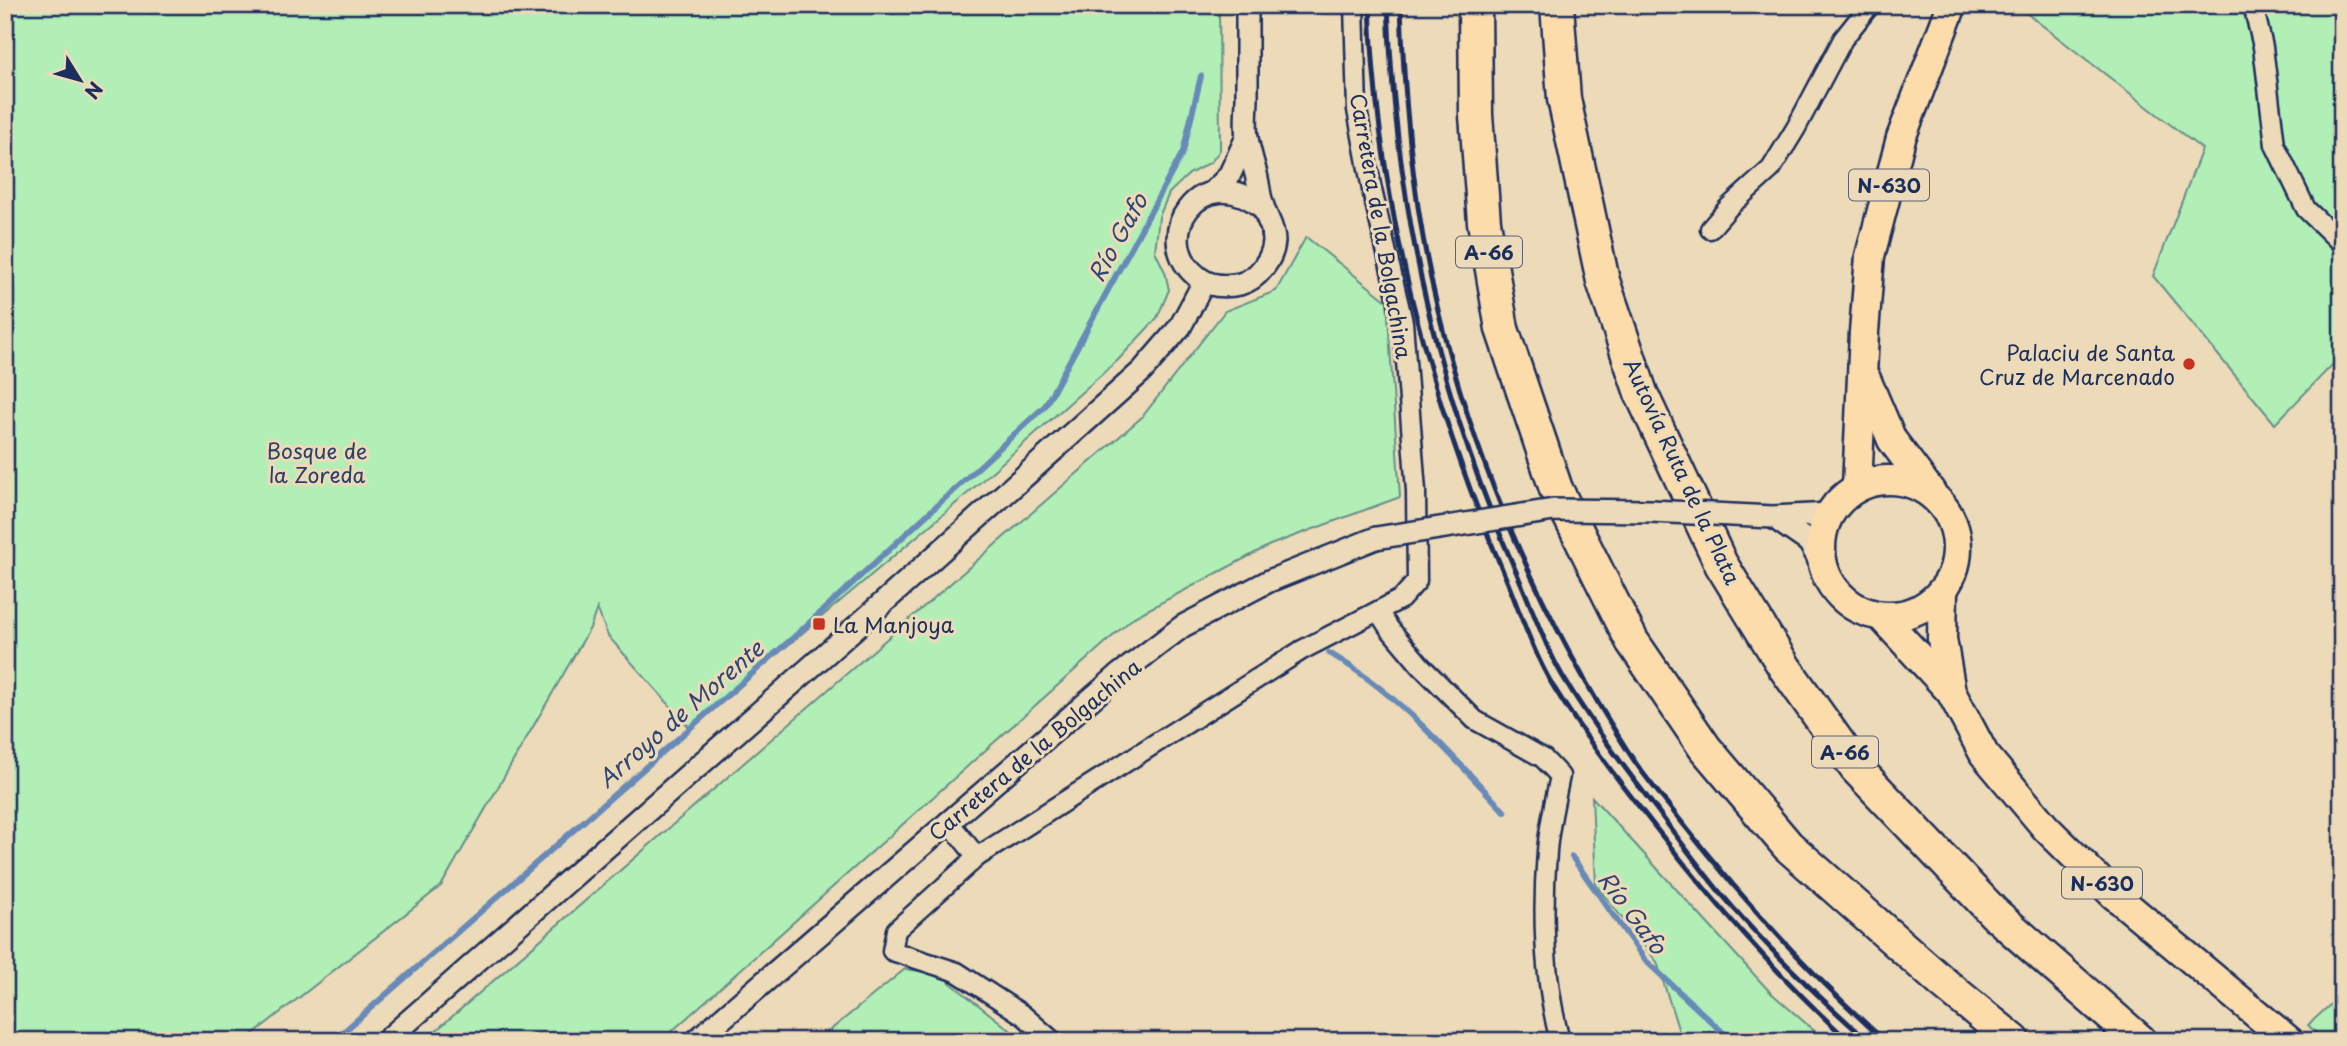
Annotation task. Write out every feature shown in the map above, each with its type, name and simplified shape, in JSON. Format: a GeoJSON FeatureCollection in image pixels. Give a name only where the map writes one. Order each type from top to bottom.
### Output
{"type":"FeatureCollection","features":[{"type":"Feature","properties":{"kind":"highway","name":"A-66"},"geometry":{"type":"LineString","coordinates":[[1475,5],[1476,115],[1484,222],[1503,329],[1556,489],[1632,642],[1705,748],[1788,846],[1942,982],[2014,1041]]}},
{"type":"Feature","properties":{"kind":"highway","name":"Autovía Ruta de la Plata"},"geometry":{"type":"LineString","coordinates":[[1557,5],[1564,99],[1603,281],[1642,393],[1721,564],[1785,668],[1856,768],[1994,913],[2140,1041]]}},
{"type":"Feature","properties":{"kind":"highway","name":"N-630"},"geometry":{"type":"LineString","coordinates":[[1857,487],[1870,256],[1901,138],[1952,5]]}},
{"type":"Feature","properties":{"kind":"highway","name":"N-630"},"geometry":{"type":"LineString","coordinates":[[1863,372],[1892,440],[1949,513],[1956,532],[1958,552],[1954,572],[1943,591],[1942,639],[1951,692]]}},
{"type":"Feature","properties":{"kind":"highway"},"geometry":{"type":"LineString","coordinates":[[1830,514],[1842,498],[1857,487],[1878,480],[1911,482],[1932,494]]}},
{"type":"Feature","properties":{"kind":"highway","name":"N-630"},"geometry":{"type":"LineString","coordinates":[[1830,514],[1821,538],[1824,568],[1835,590],[1847,602],[1864,612],[1881,616],[1951,692],[1984,754],[2046,828],[2113,894],[2289,1041]]}},
{"type":"Feature","properties":{"kind":"highway"},"geometry":{"type":"LineString","coordinates":[[1881,616],[1903,615],[1927,605],[1943,591]]}},
{"type":"Feature","properties":{"kind":"street"},"geometry":{"type":"LineString","coordinates":[[1247,5],[1247,137],[1263,208],[1271,222],[1274,241],[1270,257],[1258,273],[1242,283],[1223,286],[1205,282],[1191,272],[1181,257],[1177,235],[1182,217],[1199,198],[1213,192],[1231,190],[1249,196],[1263,208]]}},
{"type":"Feature","properties":{"kind":"street","name":"Carretera de la Bolgachina"},"geometry":{"type":"LineString","coordinates":[[1053,1041],[1023,1015],[957,972],[892,951],[896,929],[977,857],[1302,650],[1401,599],[1417,581],[1416,491],[1403,322],[1372,190],[1357,110],[1354,5]]}},
{"type":"Feature","properties":{"kind":"street"},"geometry":{"type":"LineString","coordinates":[[1710,229],[1729,207],[1771,169],[1843,39],[1870,5]]}},
{"type":"Feature","properties":{"kind":"street"},"geometry":{"type":"LineString","coordinates":[[2253,5],[2263,47],[2274,145],[2306,209],[2342,244]]}},
{"type":"Feature","properties":{"kind":"street"},"geometry":{"type":"LineString","coordinates":[[1213,192],[1229,176],[1247,137]]}},
{"type":"Feature","properties":{"kind":"street"},"geometry":{"type":"LineString","coordinates":[[386,1041],[1142,371],[1180,327],[1205,282]]}},
{"type":"Feature","properties":{"kind":"street","name":"Carretera de la Bolgachina"},"geometry":{"type":"LineString","coordinates":[[696,1041],[1120,674],[1183,626],[1269,581],[1376,538],[1554,510],[1773,517],[1830,514]]}},
{"type":"Feature","properties":{"kind":"street"},"geometry":{"type":"LineString","coordinates":[[1773,517],[1809,542],[1824,568]]}},
{"type":"Feature","properties":{"kind":"street"},"geometry":{"type":"LineString","coordinates":[[1378,611],[1421,666],[1475,720],[1544,758],[1560,776],[1547,849],[1545,934],[1554,1018],[1560,1041]]}},
{"type":"Feature","properties":{"kind":"street"},"geometry":{"type":"LineString","coordinates":[[948,821],[977,857]]}},
{"type":"Feature","properties":{"kind":"green space","name":"Bosque de la Zoreda"},"geometry":{"type":"Polygon","coordinates":[[[5,5],[1219,5],[1220,150],[1211,162],[1189,174],[1169,193],[1159,217],[1155,251],[1165,272],[1169,290],[1157,318],[1118,360],[960,500],[690,728],[608,636],[597,608],[590,628],[441,886],[244,1041],[5,1041],[5,5]]]}},
{"type":"Feature","properties":{"kind":"green space"},"geometry":{"type":"Polygon","coordinates":[[[2016,5],[2342,5],[2342,365],[2336,361],[2275,424],[2153,276],[2202,149],[2016,5]]]}},
{"type":"Feature","properties":{"kind":"green space"},"geometry":{"type":"Polygon","coordinates":[[[1306,237],[1387,301],[1400,497],[1270,545],[1134,617],[661,1041],[424,1041],[1142,417],[1225,311],[1276,291],[1306,237]]]}},
{"type":"Feature","properties":{"kind":"green space"},"geometry":{"type":"Polygon","coordinates":[[[1592,797],[1770,992],[1826,1041],[1682,1041],[1657,962],[1596,885],[1592,797]]]}},
{"type":"Feature","properties":{"kind":"green space"},"geometry":{"type":"Polygon","coordinates":[[[905,969],[927,972],[947,980],[1027,1041],[817,1041],[905,969]]]}},
{"type":"Feature","properties":{"kind":"green space"},"geometry":{"type":"Polygon","coordinates":[[[2342,994],[2342,1041],[2324,1041],[2308,1025],[2342,994]]]}},
{"type":"Feature","properties":{"kind":"waterway","name":"Arroyo de Morente"},"geometry":{"type":"LineString","coordinates":[[333,1041],[794,637],[1045,406],[1183,152],[1201,76]]}},
{"type":"Feature","properties":{"kind":"waterway","name":"Río Gafo"},"geometry":{"type":"LineString","coordinates":[[1329,653],[1378,686],[1400,705],[1505,812]]}},
{"type":"Feature","properties":{"kind":"waterway","name":"Río Gafo"},"geometry":{"type":"LineString","coordinates":[[1572,857],[1645,960],[1732,1041]]}},
{"type":"Feature","properties":{"kind":"railway"},"geometry":{"type":"LineString","coordinates":[[1370,5],[1374,77],[1383,150],[1395,224],[1411,296],[1430,369],[1453,440],[1536,654],[1560,697],[1596,750],[1695,877],[1769,962],[1849,1041]]}},
{"type":"Feature","properties":{"kind":"railway"},"geometry":{"type":"LineString","coordinates":[[1388,5],[1400,155],[1426,301],[1444,373],[1466,443],[1492,514],[1550,653],[1607,744],[1718,890],[1790,968],[1868,1041]]}},
{"type":"Feature","properties":{"kind":"railway"},"geometry":{"type":"LineString","coordinates":[[1401,5],[1412,159],[1438,310],[1472,428],[1516,543],[1542,599],[1601,707],[1650,782],[1777,935],[1885,1041]]}},
{"type":"Feature","properties":{"kind":"place","name":"Palaciu de Santa Cruz de Marcenado"},"geometry":{"type":"Point","coordinates":[2189,364]}},
{"type":"Feature","properties":{"kind":"place","name":"La Manjoya"},"geometry":{"type":"Point","coordinates":[819,624]}}]}
